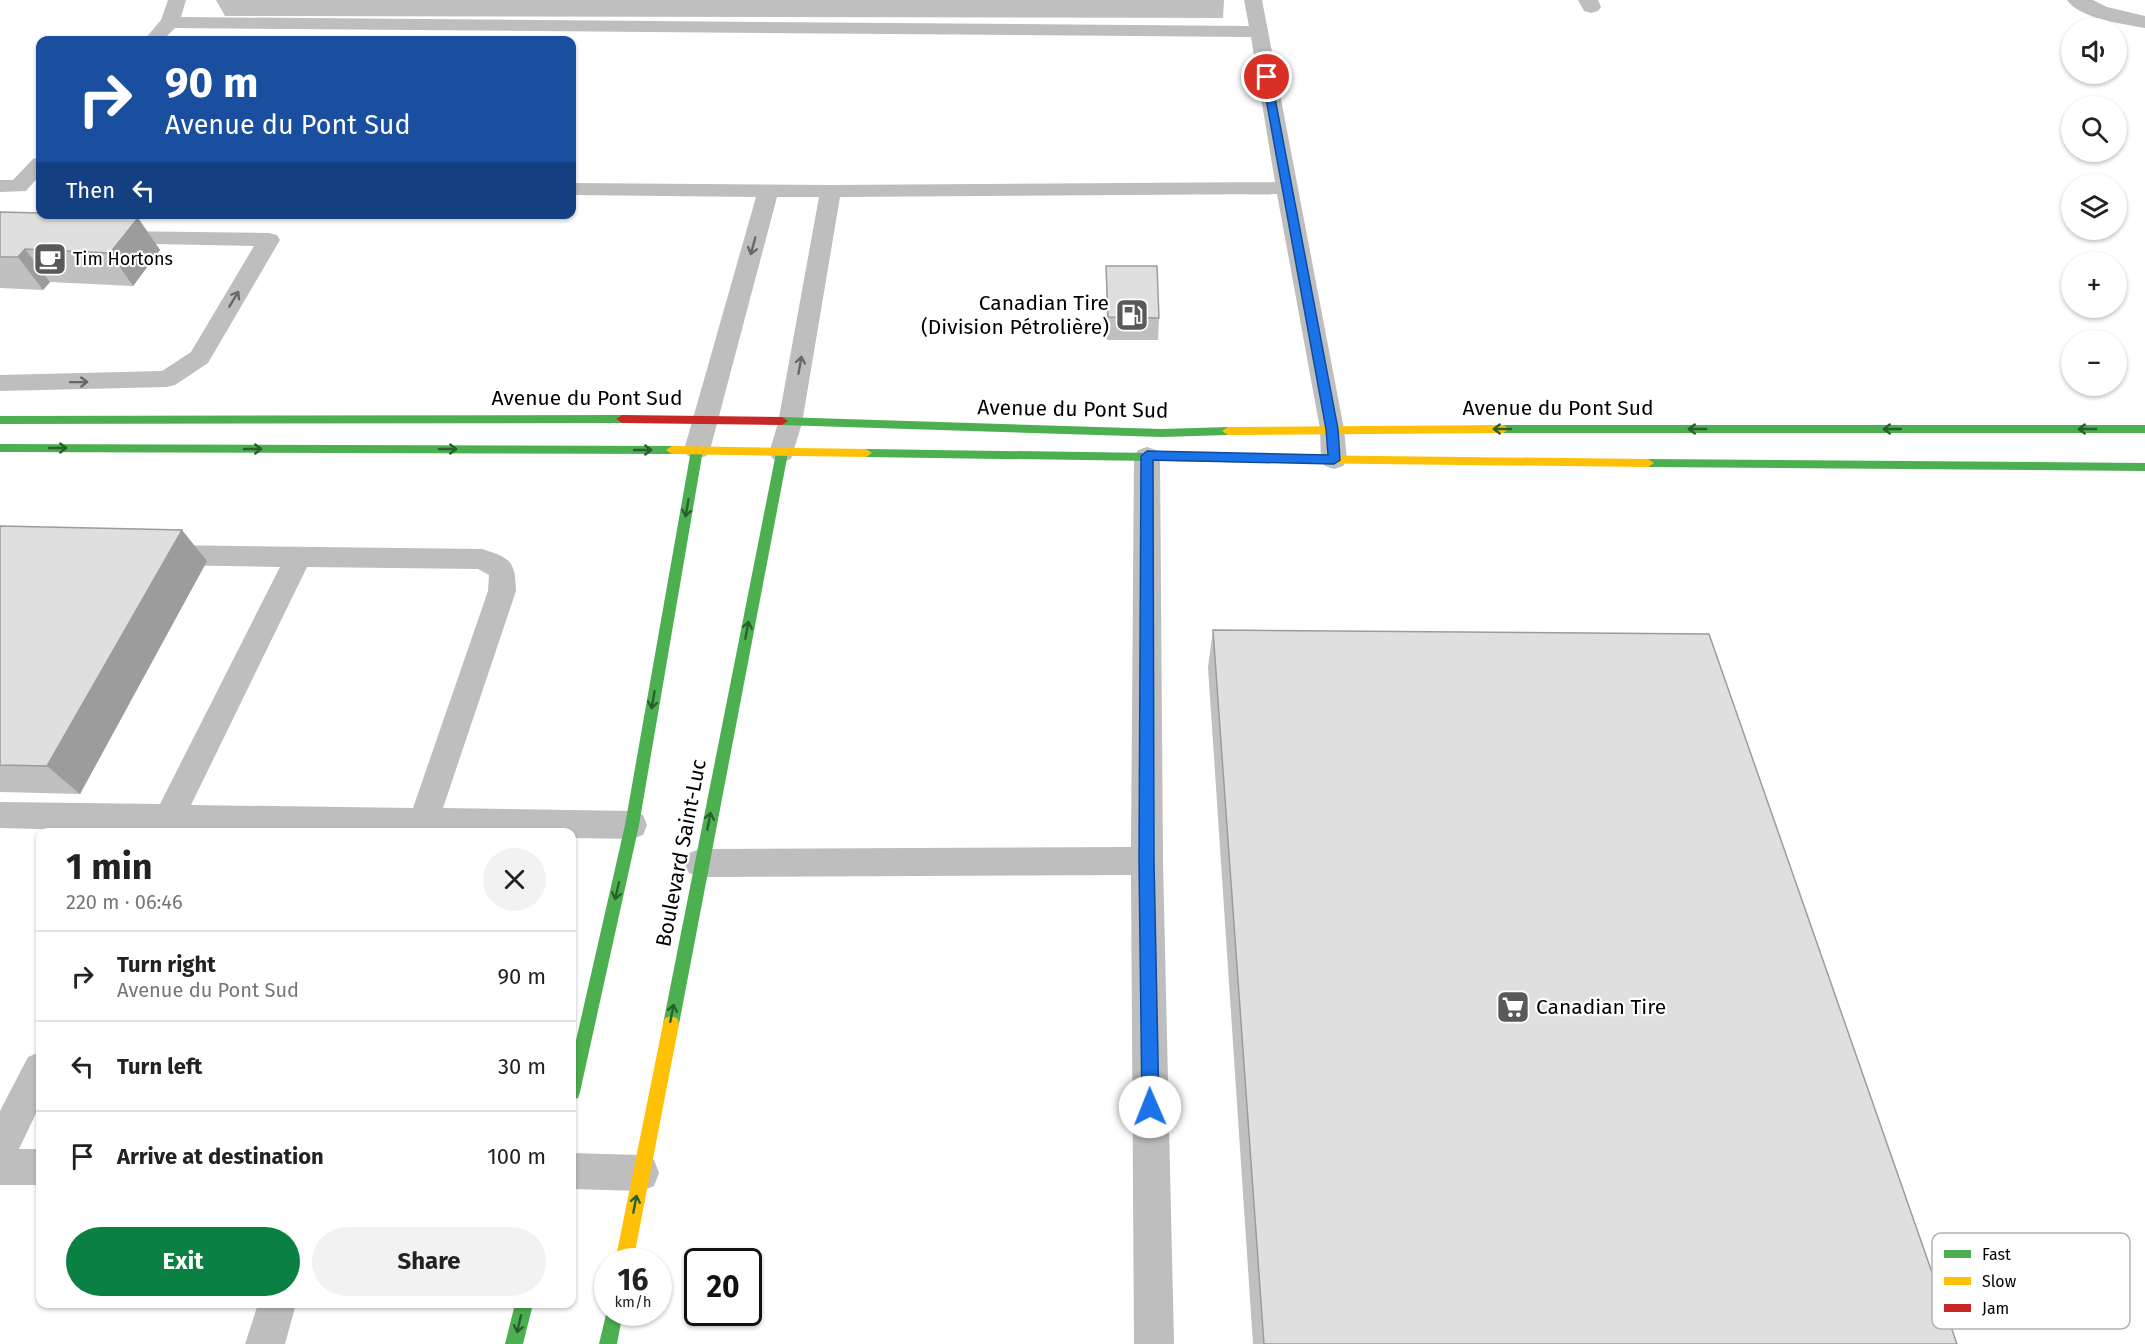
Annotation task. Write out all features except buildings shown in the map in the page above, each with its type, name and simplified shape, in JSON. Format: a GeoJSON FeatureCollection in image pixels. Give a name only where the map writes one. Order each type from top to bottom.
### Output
{"type":"FeatureCollection","features":[{"type":"Feature","properties":{"kind":"main road","name":"Avenue du Pont Sud"},"geometry":{"type":"LineString","coordinates":[[0,420],[706,419],[1162,433],[1332,429],[2145,429]]}},
{"type":"Feature","properties":{"kind":"main road"},"geometry":{"type":"LineString","coordinates":[[0,448],[697,450],[1334,460],[2145,467]]}},
{"type":"Feature","properties":{"kind":"main road"},"geometry":{"type":"LineString","coordinates":[[576,1074],[632,825],[697,450]]}},
{"type":"Feature","properties":{"kind":"main road","name":"Boulevard Saint-Luc"},"geometry":{"type":"LineString","coordinates":[[627,1248],[700,863],[782,453]]}},
{"type":"Feature","properties":{"kind":"main road"},"geometry":{"type":"LineString","coordinates":[[514,1344],[523,1308]]}},
{"type":"Feature","properties":{"kind":"main road"},"geometry":{"type":"LineString","coordinates":[[608,1344],[611,1326]]}},
{"type":"Feature","properties":{"kind":"street"},"geometry":{"type":"LineString","coordinates":[[2077,0],[2100,12],[2145,22]]}},
{"type":"Feature","properties":{"kind":"lane"},"geometry":{"type":"LineString","coordinates":[[157,36],[170,22],[177,0]]}},
{"type":"Feature","properties":{"kind":"lane"},"geometry":{"type":"LineString","coordinates":[[1253,0],[1332,429],[1334,460]]}},
{"type":"Feature","properties":{"kind":"lane"},"geometry":{"type":"LineString","coordinates":[[170,22],[1259,32]]}},
{"type":"Feature","properties":{"kind":"lane"},"geometry":{"type":"LineString","coordinates":[[9,187],[36,166]]}},
{"type":"Feature","properties":{"kind":"lane"},"geometry":{"type":"LineString","coordinates":[[9,187],[36,187]]}},
{"type":"Feature","properties":{"kind":"lane"},"geometry":{"type":"LineString","coordinates":[[576,189],[1286,188]]}},
{"type":"Feature","properties":{"kind":"lane"},"geometry":{"type":"LineString","coordinates":[[697,450],[768,190]]}},
{"type":"Feature","properties":{"kind":"lane"},"geometry":{"type":"LineString","coordinates":[[782,453],[790,423],[831,190]]}},
{"type":"Feature","properties":{"kind":"lane"},"geometry":{"type":"LineString","coordinates":[[0,383],[167,379],[200,357],[269,240],[94,238]]}},
{"type":"Feature","properties":{"kind":"lane"},"geometry":{"type":"LineString","coordinates":[[1147,456],[1147,861],[1154,1344]]}},
{"type":"Feature","properties":{"kind":"lane"},"geometry":{"type":"LineString","coordinates":[[144,554],[482,559],[502,570],[502,591],[422,827]]}},
{"type":"Feature","properties":{"kind":"lane"},"geometry":{"type":"LineString","coordinates":[[165,825],[299,556]]}},
{"type":"Feature","properties":{"kind":"lane"},"geometry":{"type":"LineString","coordinates":[[0,814],[165,825],[422,827],[632,825]]}},
{"type":"Feature","properties":{"kind":"lane"},"geometry":{"type":"LineString","coordinates":[[700,863],[1147,861]]}},
{"type":"Feature","properties":{"kind":"lane"},"geometry":{"type":"LineString","coordinates":[[0,1148],[36,1077]]}},
{"type":"Feature","properties":{"kind":"lane"},"geometry":{"type":"LineString","coordinates":[[0,1167],[36,1167]]}},
{"type":"Feature","properties":{"kind":"lane"},"geometry":{"type":"LineString","coordinates":[[576,1171],[641,1173]]}},
{"type":"Feature","properties":{"kind":"lane"},"geometry":{"type":"LineString","coordinates":[[265,1344],[276,1308]]}},
{"type":"Feature","properties":{"kind":"traffic: fast"},"geometry":{"type":"LineString","coordinates":[[0,420],[622,419]]}},
{"type":"Feature","properties":{"kind":"traffic: fast"},"geometry":{"type":"LineString","coordinates":[[782,421],[1162,433],[1228,431]]}},
{"type":"Feature","properties":{"kind":"traffic: fast"},"geometry":{"type":"LineString","coordinates":[[1503,429],[2145,429]]}},
{"type":"Feature","properties":{"kind":"traffic: fast"},"geometry":{"type":"LineString","coordinates":[[0,448],[672,450]]}},
{"type":"Feature","properties":{"kind":"traffic: fast"},"geometry":{"type":"LineString","coordinates":[[576,1074],[632,825],[697,450]]}},
{"type":"Feature","properties":{"kind":"traffic: fast"},"geometry":{"type":"LineString","coordinates":[[671,1024],[782,453]]}},
{"type":"Feature","properties":{"kind":"traffic: fast"},"geometry":{"type":"LineString","coordinates":[[866,453],[1292,459]]}},
{"type":"Feature","properties":{"kind":"traffic: fast"},"geometry":{"type":"LineString","coordinates":[[1648,463],[2145,467]]}},
{"type":"Feature","properties":{"kind":"traffic: fast"},"geometry":{"type":"LineString","coordinates":[[514,1344],[523,1308]]}},
{"type":"Feature","properties":{"kind":"traffic: fast"},"geometry":{"type":"LineString","coordinates":[[608,1344],[611,1326]]}},
{"type":"Feature","properties":{"kind":"traffic: slow"},"geometry":{"type":"LineString","coordinates":[[1228,431],[1503,429]]}},
{"type":"Feature","properties":{"kind":"traffic: slow"},"geometry":{"type":"LineString","coordinates":[[672,450],[866,453]]}},
{"type":"Feature","properties":{"kind":"traffic: slow"},"geometry":{"type":"LineString","coordinates":[[1292,459],[1648,463]]}},
{"type":"Feature","properties":{"kind":"traffic: slow"},"geometry":{"type":"LineString","coordinates":[[627,1248],[671,1024]]}},
{"type":"Feature","properties":{"kind":"traffic: jam"},"geometry":{"type":"LineString","coordinates":[[622,419],[782,421]]}},
{"type":"Feature","properties":{"kind":"place","name":"Tim Hortons"},"geometry":{"type":"Point","coordinates":[50,259]}},
{"type":"Feature","properties":{"kind":"place","name":"Canadian Tire (Division Pétrolière)"},"geometry":{"type":"Point","coordinates":[1132,315]}},
{"type":"Feature","properties":{"kind":"place","name":"Canadian Tire"},"geometry":{"type":"Point","coordinates":[1513,1007]}},
{"type":"Feature","properties":{"kind":"route"},"geometry":{"type":"LineString","coordinates":[[1150,1107],[1147,861],[1147,456],[1334,460],[1332,429],[1267,77]]}}]}
